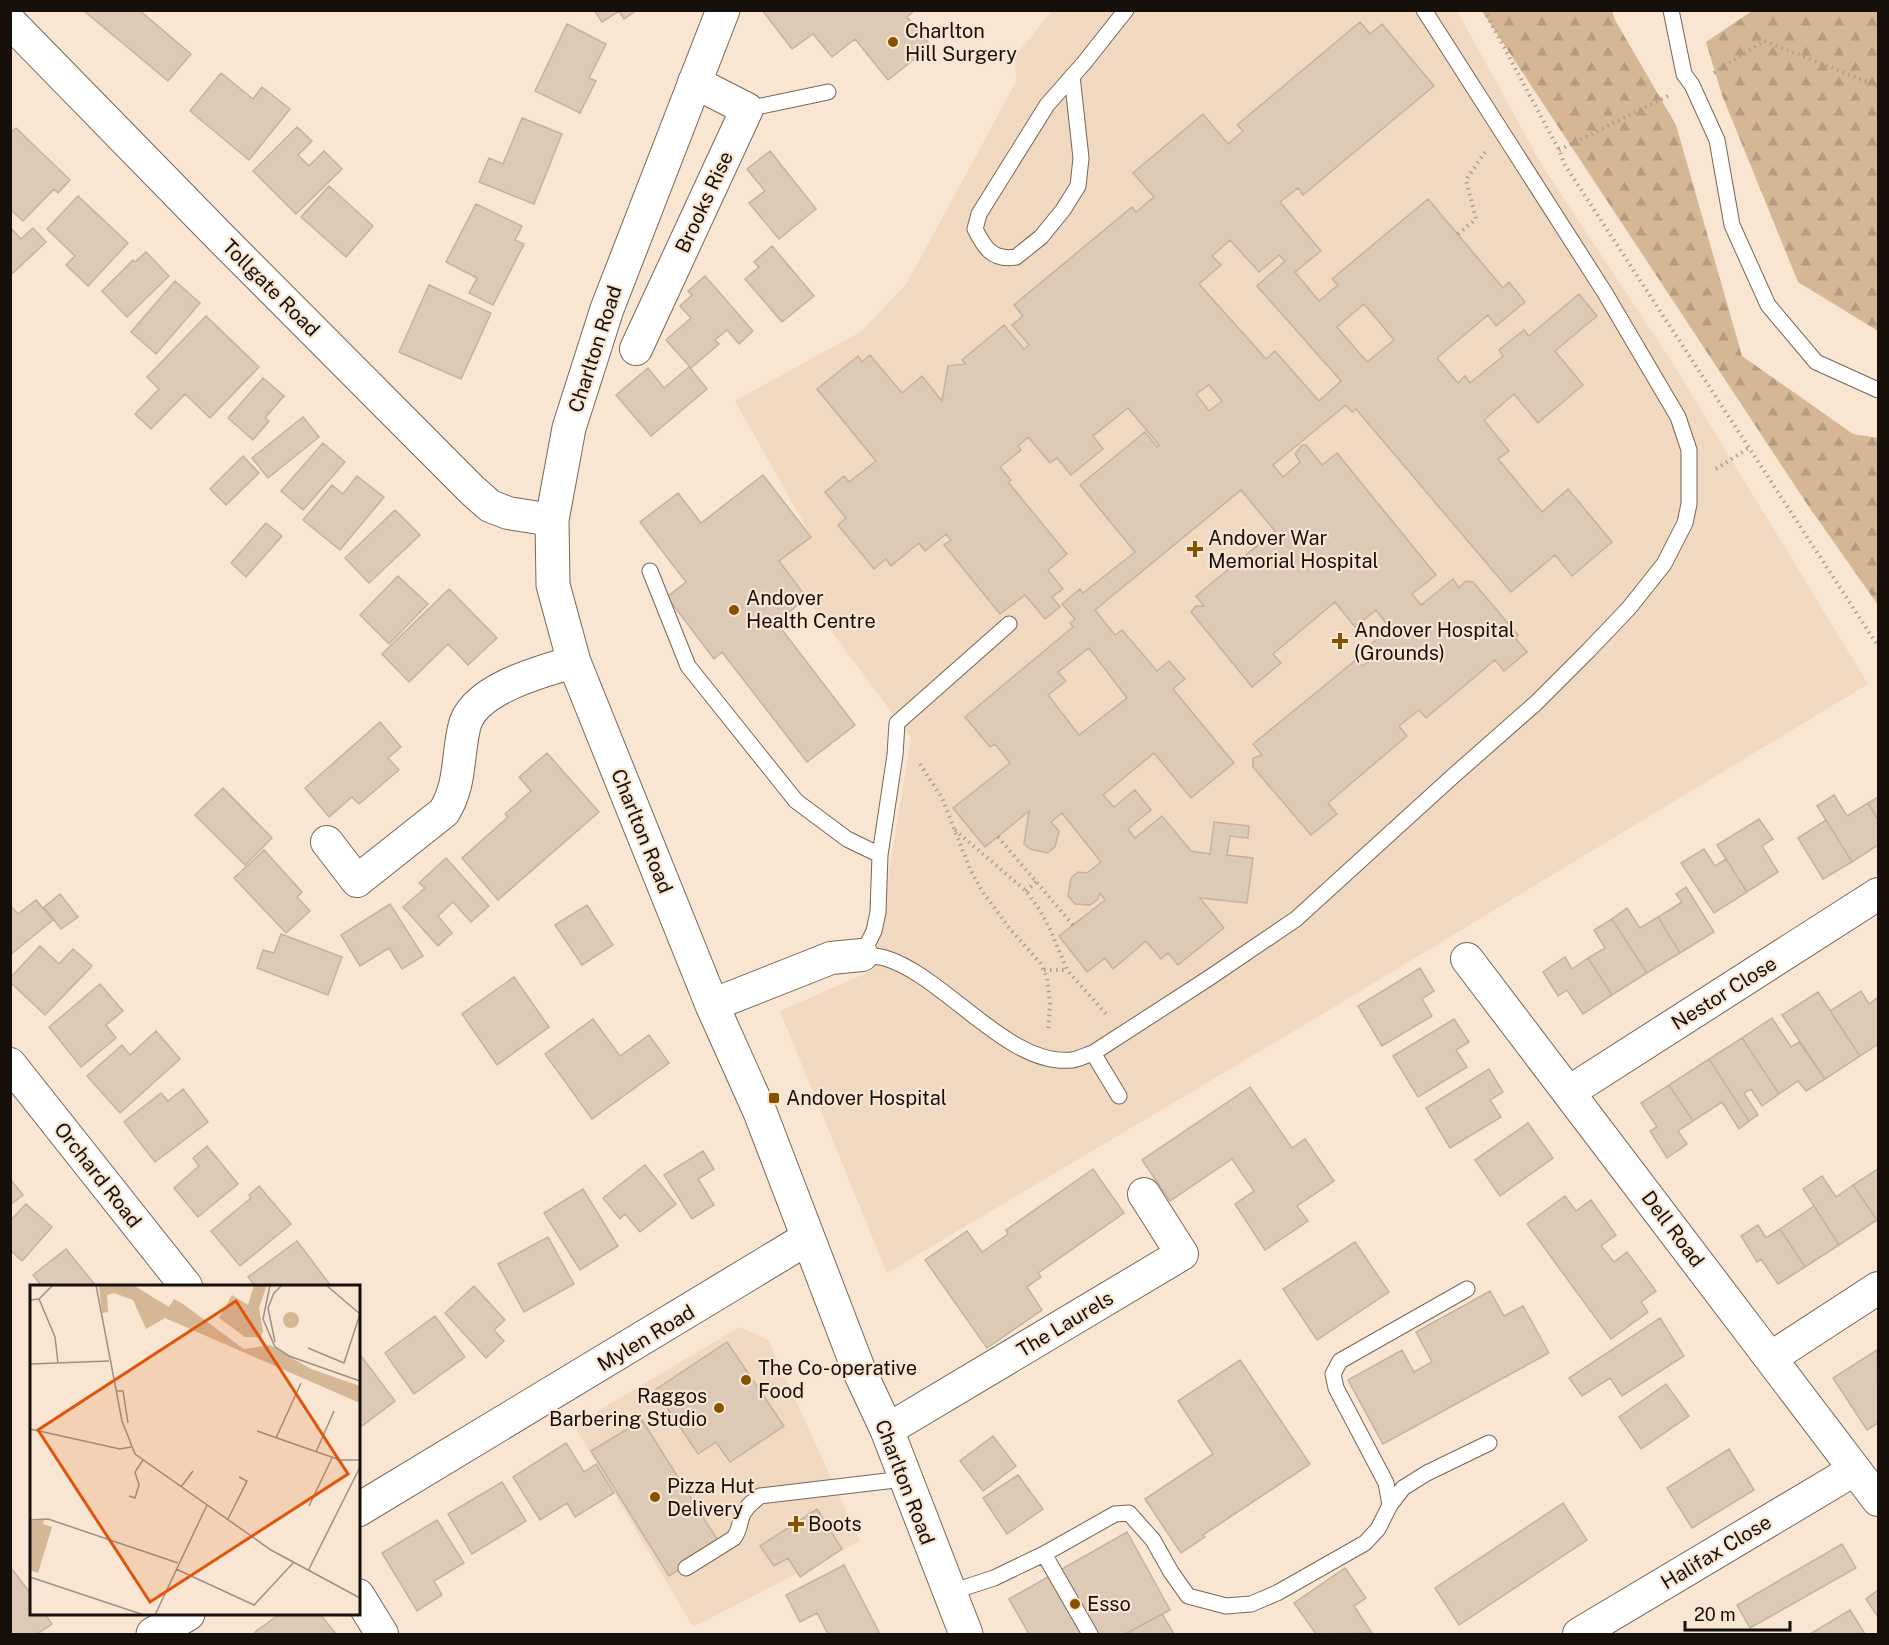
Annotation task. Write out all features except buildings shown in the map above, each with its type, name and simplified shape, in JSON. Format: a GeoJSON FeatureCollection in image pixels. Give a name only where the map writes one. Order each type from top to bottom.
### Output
{"type":"FeatureCollection","features":[{"type":"Feature","properties":{"kind":"street","name":"Charlton Road"},"geometry":{"type":"LineString","coordinates":[[723,10],[607,309],[569,428],[552,520],[553,585],[574,662],[712,1005],[760,1112],[858,1368],[886,1430],[966,1635]]}},
{"type":"Feature","properties":{"kind":"street","name":"Tollgate Road"},"geometry":{"type":"LineString","coordinates":[[10,22],[223,240],[484,501],[508,513],[526,518],[552,520]]}},
{"type":"Feature","properties":{"kind":"street"},"geometry":{"type":"LineString","coordinates":[[694,82],[747,109]]}},
{"type":"Feature","properties":{"kind":"street","name":"Brooks Rise"},"geometry":{"type":"LineString","coordinates":[[636,349],[747,109]]}},
{"type":"Feature","properties":{"kind":"street"},"geometry":{"type":"LineString","coordinates":[[327,842],[357,881],[444,812],[453,798],[458,779],[464,725],[472,710],[487,695],[551,668],[574,662]]}},
{"type":"Feature","properties":{"kind":"street","name":"Nestor Close"},"geometry":{"type":"LineString","coordinates":[[1569,1092],[1878,894]]}},
{"type":"Feature","properties":{"kind":"street"},"geometry":{"type":"LineString","coordinates":[[712,1005],[831,958],[862,955]]}},
{"type":"Feature","properties":{"kind":"street","name":"Dell Road"},"geometry":{"type":"LineString","coordinates":[[1467,960],[1772,1357],[1878,1500]]}},
{"type":"Feature","properties":{"kind":"street","name":"Orchard Road"},"geometry":{"type":"LineString","coordinates":[[10,1064],[184,1285]]}},
{"type":"Feature","properties":{"kind":"street","name":"The Laurels"},"geometry":{"type":"LineString","coordinates":[[886,1430],[1182,1254],[1144,1194]]}},
{"type":"Feature","properties":{"kind":"street","name":"Mylen Road"},"geometry":{"type":"LineString","coordinates":[[360,1507],[808,1238]]}},
{"type":"Feature","properties":{"kind":"street"},"geometry":{"type":"LineString","coordinates":[[1772,1357],[1878,1288]]}},
{"type":"Feature","properties":{"kind":"street","name":"Halifax Close"},"geometry":{"type":"LineString","coordinates":[[1579,1635],[1854,1470]]}},
{"type":"Feature","properties":{"kind":"street"},"geometry":{"type":"LineString","coordinates":[[360,1598],[382,1635]]}},
{"type":"Feature","properties":{"kind":"street"},"geometry":{"type":"LineString","coordinates":[[153,1635],[186,1615]]}},
{"type":"Feature","properties":{"kind":"lane"},"geometry":{"type":"LineString","coordinates":[[1072,76],[1081,158],[1078,186],[1063,210],[1041,237],[1024,252],[1008,259],[988,252],[975,229],[979,214],[1047,105],[1126,10]]}},
{"type":"Feature","properties":{"kind":"lane"},"geometry":{"type":"LineString","coordinates":[[1009,624],[897,723],[895,755],[880,855],[878,912],[874,931],[862,955],[884,957],[903,966],[1021,1049],[1045,1057],[1073,1060],[1093,1053],[1296,919],[1536,703],[1629,608],[1664,564],[1685,523],[1689,504],[1689,450],[1678,417],[1605,293],[1424,10]]}},
{"type":"Feature","properties":{"kind":"lane"},"geometry":{"type":"LineString","coordinates":[[1671,10],[1684,74],[1692,85],[1717,140],[1732,225],[1768,305],[1816,362],[1878,390]]}},
{"type":"Feature","properties":{"kind":"lane"},"geometry":{"type":"LineString","coordinates":[[747,109],[828,92]]}},
{"type":"Feature","properties":{"kind":"lane"},"geometry":{"type":"LineString","coordinates":[[650,571],[688,666],[796,801],[847,839],[880,855]]}},
{"type":"Feature","properties":{"kind":"lane"},"geometry":{"type":"LineString","coordinates":[[1093,1053],[1119,1096]]}},
{"type":"Feature","properties":{"kind":"lane"},"geometry":{"type":"LineString","coordinates":[[1390,1505],[1386,1483],[1336,1388],[1333,1374],[1340,1361],[1467,1290]]}},
{"type":"Feature","properties":{"kind":"lane"},"geometry":{"type":"LineString","coordinates":[[948,1593],[994,1578],[1044,1554],[1115,1514],[1129,1513],[1153,1540],[1188,1596],[1226,1606],[1251,1604],[1277,1593],[1365,1544],[1378,1529],[1390,1505],[1403,1488],[1427,1473],[1489,1443]]}},
{"type":"Feature","properties":{"kind":"lane"},"geometry":{"type":"LineString","coordinates":[[686,1568],[734,1538],[739,1531],[741,1517],[760,1496],[904,1479]]}},
{"type":"Feature","properties":{"kind":"lane"},"geometry":{"type":"LineString","coordinates":[[1044,1554],[1090,1635]]}},
{"type":"Feature","properties":{"kind":"path"},"geometry":{"type":"LineString","coordinates":[[1484,10],[1560,150],[1565,165],[1878,646]]}},
{"type":"Feature","properties":{"kind":"path"},"geometry":{"type":"LineString","coordinates":[[1458,234],[1476,219],[1466,180],[1500,129]]}},
{"type":"Feature","properties":{"kind":"path"},"geometry":{"type":"LineString","coordinates":[[1690,484],[1750,447]]}},
{"type":"Feature","properties":{"kind":"path"},"geometry":{"type":"LineString","coordinates":[[895,755],[919,761],[942,798],[970,869],[982,891],[1044,970],[1050,1004],[1045,1057]]}},
{"type":"Feature","properties":{"kind":"path"},"geometry":{"type":"LineString","coordinates":[[954,830],[1026,891],[1050,929],[1067,970],[1124,1033]]}},
{"type":"Feature","properties":{"kind":"path"},"geometry":{"type":"LineString","coordinates":[[998,837],[1073,925]]}},
{"type":"Feature","properties":{"kind":"path"},"geometry":{"type":"LineString","coordinates":[[1026,891],[1036,882]]}},
{"type":"Feature","properties":{"kind":"path"},"geometry":{"type":"LineString","coordinates":[[1044,970],[1067,970]]}},
{"type":"Feature","properties":{"kind":"shaded area","name":"Andover Hospital (Grounds)"},"geometry":{"type":"Polygon","coordinates":[[[1052,11],[1457,11],[1543,167],[1670,359],[1868,684],[1314,1019],[887,1273],[780,1011],[873,970],[911,738],[779,561],[811,536],[735,401],[862,331],[907,283],[1016,82],[1015,56],[1052,11]]]}},
{"type":"Feature","properties":{"kind":"shaded area"},"geometry":{"type":"Polygon","coordinates":[[[740,1327],[768,1340],[860,1541],[693,1627],[574,1425],[740,1327]]]}},
{"type":"Feature","properties":{"kind":"green space"},"geometry":{"type":"Polygon","coordinates":[[[1482,11],[1612,11],[1676,125],[1742,356],[1853,434],[1878,438],[1878,605],[1807,504],[1482,11]]]}},
{"type":"Feature","properties":{"kind":"green space"},"geometry":{"type":"Polygon","coordinates":[[[1752,11],[1878,11],[1878,331],[1798,282],[1722,95],[1706,42],[1752,11]]]}},
{"type":"Feature","properties":{"kind":"place","name":"Charlton Hill Surgery"},"geometry":{"type":"Point","coordinates":[893,42]}},
{"type":"Feature","properties":{"kind":"place","name":"Andover War Memorial Hospital"},"geometry":{"type":"Point","coordinates":[1195,549]}},
{"type":"Feature","properties":{"kind":"place","name":"Andover Health Centre"},"geometry":{"type":"Point","coordinates":[734,610]}},
{"type":"Feature","properties":{"kind":"place","name":"Andover Hospital (Grounds)"},"geometry":{"type":"Point","coordinates":[1340,641]}},
{"type":"Feature","properties":{"kind":"place","name":"Andover Hospital"},"geometry":{"type":"Point","coordinates":[774,1098]}},
{"type":"Feature","properties":{"kind":"place","name":"The Co-operative Food"},"geometry":{"type":"Point","coordinates":[746,1380]}},
{"type":"Feature","properties":{"kind":"place","name":"Raggos Barbering Studio"},"geometry":{"type":"Point","coordinates":[719,1408]}},
{"type":"Feature","properties":{"kind":"place","name":"Pizza Hut Delivery"},"geometry":{"type":"Point","coordinates":[655,1497]}},
{"type":"Feature","properties":{"kind":"place","name":"Boots"},"geometry":{"type":"Point","coordinates":[796,1524]}},
{"type":"Feature","properties":{"kind":"place","name":"Esso"},"geometry":{"type":"Point","coordinates":[1075,1604]}}]}
